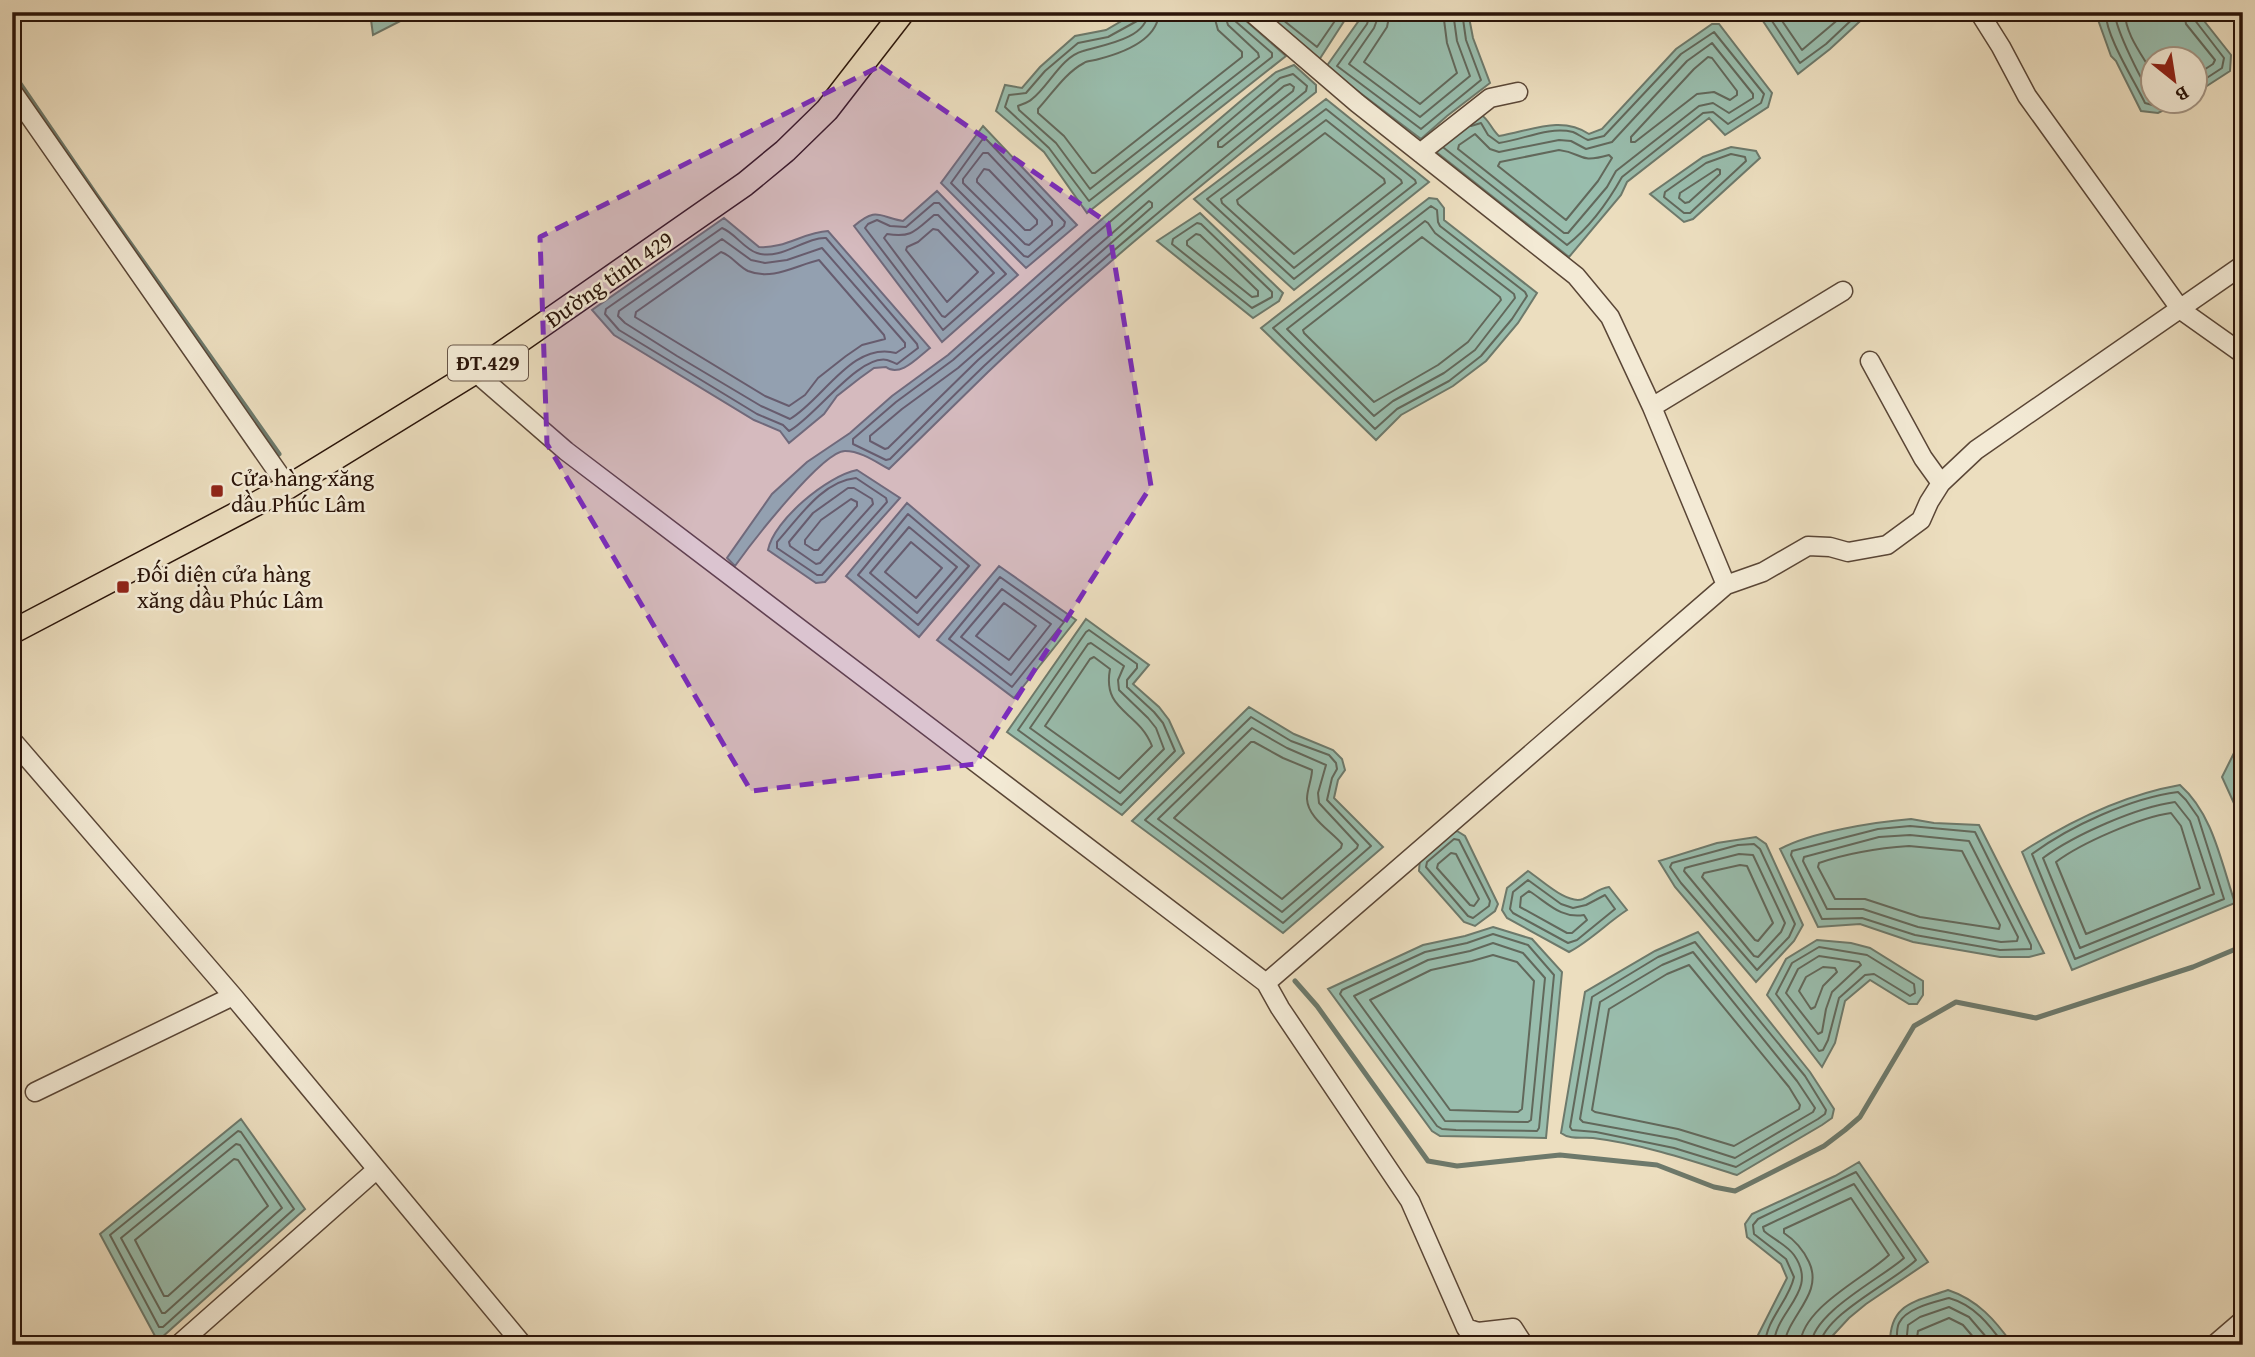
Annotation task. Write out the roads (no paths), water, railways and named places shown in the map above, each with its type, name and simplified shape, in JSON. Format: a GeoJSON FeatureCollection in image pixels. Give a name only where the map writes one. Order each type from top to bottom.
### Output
{"type":"FeatureCollection","features":[{"type":"Feature","properties":{"kind":"main road","name":"Đường tỉnh 429"},"geometry":{"type":"LineString","coordinates":[[12,632],[288,487],[475,372],[745,184],[775,159],[827,110],[903,12]]}},
{"type":"Feature","properties":{"kind":"street"},"geometry":{"type":"LineString","coordinates":[[1251,12],[1357,103],[1576,276],[1610,317],[1652,407],[1726,584]]}},
{"type":"Feature","properties":{"kind":"street"},"geometry":{"type":"LineString","coordinates":[[1979,12],[2027,96],[2181,310],[2243,354]]}},
{"type":"Feature","properties":{"kind":"street"},"geometry":{"type":"LineString","coordinates":[[12,91],[288,487]]}},
{"type":"Feature","properties":{"kind":"street"},"geometry":{"type":"LineString","coordinates":[[1420,153],[1490,98],[1518,92]]}},
{"type":"Feature","properties":{"kind":"street"},"geometry":{"type":"LineString","coordinates":[[1266,983],[1726,584],[1763,572],[1808,546],[1829,547],[1848,552],[1886,545],[1922,520],[1941,483],[1976,450],[2243,265]]}},
{"type":"Feature","properties":{"kind":"street"},"geometry":{"type":"LineString","coordinates":[[1652,407],[1843,291]]}},
{"type":"Feature","properties":{"kind":"street"},"geometry":{"type":"LineString","coordinates":[[1870,361],[1923,458],[1941,483]]}},
{"type":"Feature","properties":{"kind":"street"},"geometry":{"type":"LineString","coordinates":[[475,372],[566,451],[1266,983],[1410,1201],[1466,1328],[1478,1332],[1513,1328],[1524,1345]]}},
{"type":"Feature","properties":{"kind":"street"},"geometry":{"type":"LineString","coordinates":[[12,740],[233,996],[523,1345]]}},
{"type":"Feature","properties":{"kind":"street"},"geometry":{"type":"LineString","coordinates":[[35,1092],[233,996]]}},
{"type":"Feature","properties":{"kind":"street"},"geometry":{"type":"LineString","coordinates":[[178,1345],[376,1170]]}},
{"type":"Feature","properties":{"kind":"street"},"geometry":{"type":"LineString","coordinates":[[2214,1345],[2243,1320]]}},
{"type":"Feature","properties":{"kind":"water"},"geometry":{"type":"Polygon","coordinates":[[[370,12],[418,12],[373,35],[370,12]]]}},
{"type":"Feature","properties":{"kind":"water"},"geometry":{"type":"Polygon","coordinates":[[[1137,12],[1236,12],[1286,56],[1087,213],[1044,152],[996,111],[1005,85],[1022,88],[1040,67],[1075,36],[1106,30],[1137,12]]]}},
{"type":"Feature","properties":{"kind":"water"},"geometry":{"type":"Polygon","coordinates":[[[1262,12],[1350,12],[1319,60],[1262,12]]]}},
{"type":"Feature","properties":{"kind":"water"},"geometry":{"type":"Polygon","coordinates":[[[1365,12],[1468,12],[1473,38],[1490,83],[1421,139],[1326,67],[1365,12]]]}},
{"type":"Feature","properties":{"kind":"water"},"geometry":{"type":"Polygon","coordinates":[[[1757,12],[1870,12],[1798,74],[1757,12]]]}},
{"type":"Feature","properties":{"kind":"water"},"geometry":{"type":"Polygon","coordinates":[[[2101,12],[2197,12],[2231,55],[2230,71],[2210,84],[2210,46],[2140,46],[2140,109],[2111,56],[2097,17],[2101,12]]]}},
{"type":"Feature","properties":{"kind":"water"},"geometry":{"type":"Polygon","coordinates":[[[1712,24],[1719,24],[1772,93],[1768,107],[1725,135],[1709,118],[1627,182],[1621,195],[1569,257],[1430,147],[1480,114],[1499,136],[1556,125],[1578,128],[1589,134],[1602,129],[1676,49],[1712,24]]]}},
{"type":"Feature","properties":{"kind":"water"},"geometry":{"type":"Polygon","coordinates":[[[1294,65],[1316,85],[1316,92],[1068,299],[988,372],[889,469],[857,453],[845,451],[834,455],[787,501],[735,566],[727,558],[772,494],[807,462],[850,433],[892,396],[948,355],[1243,99],[1276,72],[1294,65]]]}},
{"type":"Feature","properties":{"kind":"water"},"geometry":{"type":"Polygon","coordinates":[[[1326,99],[1429,182],[1294,290],[1194,199],[1326,99]]]}},
{"type":"Feature","properties":{"kind":"water"},"geometry":{"type":"Polygon","coordinates":[[[983,126],[1077,225],[1026,268],[941,183],[983,126]]]}},
{"type":"Feature","properties":{"kind":"water"},"geometry":{"type":"Polygon","coordinates":[[[1731,147],[1756,151],[1760,158],[1693,219],[1684,222],[1650,194],[1703,157],[1731,147]]]}},
{"type":"Feature","properties":{"kind":"water"},"geometry":{"type":"Polygon","coordinates":[[[937,191],[1018,275],[942,342],[854,226],[868,216],[878,214],[903,221],[937,191]]]}},
{"type":"Feature","properties":{"kind":"water"},"geometry":{"type":"Polygon","coordinates":[[[1429,198],[1437,199],[1444,208],[1444,220],[1537,293],[1518,323],[1486,361],[1453,386],[1401,415],[1376,440],[1261,328],[1429,198]]]}},
{"type":"Feature","properties":{"kind":"water"},"geometry":{"type":"Polygon","coordinates":[[[1200,213],[1283,293],[1279,301],[1253,318],[1157,241],[1200,213]]]}},
{"type":"Feature","properties":{"kind":"water"},"geometry":{"type":"Polygon","coordinates":[[[724,218],[759,247],[777,245],[828,231],[930,348],[903,368],[874,368],[837,396],[824,414],[789,443],[780,431],[754,420],[614,335],[592,310],[724,218]]]}},
{"type":"Feature","properties":{"kind":"water"},"geometry":{"type":"Polygon","coordinates":[[[857,470],[900,498],[825,582],[816,583],[768,550],[772,538],[791,513],[817,490],[857,470]]]}},
{"type":"Feature","properties":{"kind":"water"},"geometry":{"type":"Polygon","coordinates":[[[907,503],[980,565],[919,637],[846,576],[907,503]]]}},
{"type":"Feature","properties":{"kind":"water"},"geometry":{"type":"Polygon","coordinates":[[[999,566],[1076,620],[1014,698],[937,640],[999,566]]]}},
{"type":"Feature","properties":{"kind":"water"},"geometry":{"type":"Polygon","coordinates":[[[1086,619],[1149,665],[1133,684],[1159,707],[1169,720],[1184,753],[1122,815],[1007,732],[1086,619]]]}},
{"type":"Feature","properties":{"kind":"water"},"geometry":{"type":"Polygon","coordinates":[[[1249,707],[1294,734],[1333,750],[1342,759],[1345,770],[1338,780],[1334,798],[1383,847],[1283,933],[1132,821],[1249,707]]]}},
{"type":"Feature","properties":{"kind":"water"},"geometry":{"type":"Polygon","coordinates":[[[2243,745],[2243,823],[2222,777],[2235,751],[2243,745]]]}},
{"type":"Feature","properties":{"kind":"water"},"geometry":{"type":"Polygon","coordinates":[[[2180,785],[2201,810],[2208,824],[2235,903],[2072,970],[2022,852],[2059,830],[2118,802],[2180,785]]]}},
{"type":"Feature","properties":{"kind":"water"},"geometry":{"type":"Polygon","coordinates":[[[1911,819],[1979,825],[2044,953],[2029,957],[2000,957],[1913,942],[1860,924],[1818,927],[1780,849],[1826,833],[1911,819]]]}},
{"type":"Feature","properties":{"kind":"water"},"geometry":{"type":"Polygon","coordinates":[[[1457,831],[1465,836],[1498,904],[1495,911],[1475,926],[1464,922],[1419,871],[1420,858],[1457,831]]]}},
{"type":"Feature","properties":{"kind":"water"},"geometry":{"type":"Polygon","coordinates":[[[1756,837],[1766,844],[1803,925],[1794,941],[1756,982],[1675,887],[1659,861],[1717,843],[1756,837]]]}},
{"type":"Feature","properties":{"kind":"water"},"geometry":{"type":"Polygon","coordinates":[[[1528,871],[1555,891],[1577,900],[1609,887],[1627,910],[1569,952],[1507,918],[1502,910],[1507,888],[1528,871]]]}},
{"type":"Feature","properties":{"kind":"water"},"geometry":{"type":"Polygon","coordinates":[[[1493,927],[1532,939],[1562,972],[1546,1138],[1440,1136],[1432,1131],[1328,989],[1423,945],[1493,927]]]}},
{"type":"Feature","properties":{"kind":"water"},"geometry":{"type":"Polygon","coordinates":[[[1698,932],[1810,1072],[1834,1109],[1832,1118],[1822,1125],[1737,1175],[1648,1148],[1561,1133],[1585,992],[1655,951],[1698,932]]]}},
{"type":"Feature","properties":{"kind":"water"},"geometry":{"type":"Polygon","coordinates":[[[1817,940],[1851,943],[1870,948],[1923,981],[1923,995],[1917,1004],[1909,1004],[1870,980],[1845,1001],[1835,1043],[1822,1067],[1767,995],[1786,959],[1817,940]]]}},
{"type":"Feature","properties":{"kind":"water"},"geometry":{"type":"Polygon","coordinates":[[[241,1119],[305,1209],[160,1339],[155,1336],[100,1234],[241,1119]]]}},
{"type":"Feature","properties":{"kind":"water"},"geometry":{"type":"Polygon","coordinates":[[[1859,1162],[1928,1262],[1866,1304],[1824,1345],[1758,1345],[1758,1335],[1787,1278],[1781,1264],[1747,1237],[1745,1224],[1752,1214],[1835,1176],[1859,1162]]]}},
{"type":"Feature","properties":{"kind":"water"},"geometry":{"type":"Polygon","coordinates":[[[1948,1290],[1968,1299],[1985,1312],[2013,1345],[1890,1345],[1894,1320],[1899,1312],[1906,1306],[1948,1290]]]}},
{"type":"Feature","properties":{"kind":"waterway"},"geometry":{"type":"LineString","coordinates":[[12,72],[279,454]]}},
{"type":"Feature","properties":{"kind":"waterway"},"geometry":{"type":"LineString","coordinates":[[1295,981],[1317,1006],[1428,1161],[1457,1166],[1560,1155],[1657,1165],[1714,1187],[1735,1191],[1824,1146],[1845,1130],[1860,1117],[1914,1026],[1956,1002],[2036,1018],[2193,967],[2243,946]]}},
{"type":"Feature","properties":{"kind":"place","name":"Cửa hàng xăng dầu Phúc Lâm"},"geometry":{"type":"Point","coordinates":[217,491]}},
{"type":"Feature","properties":{"kind":"place","name":"Đối diện cửa hàng xăng dầu Phúc Lâm"},"geometry":{"type":"Point","coordinates":[123,587]}}]}
